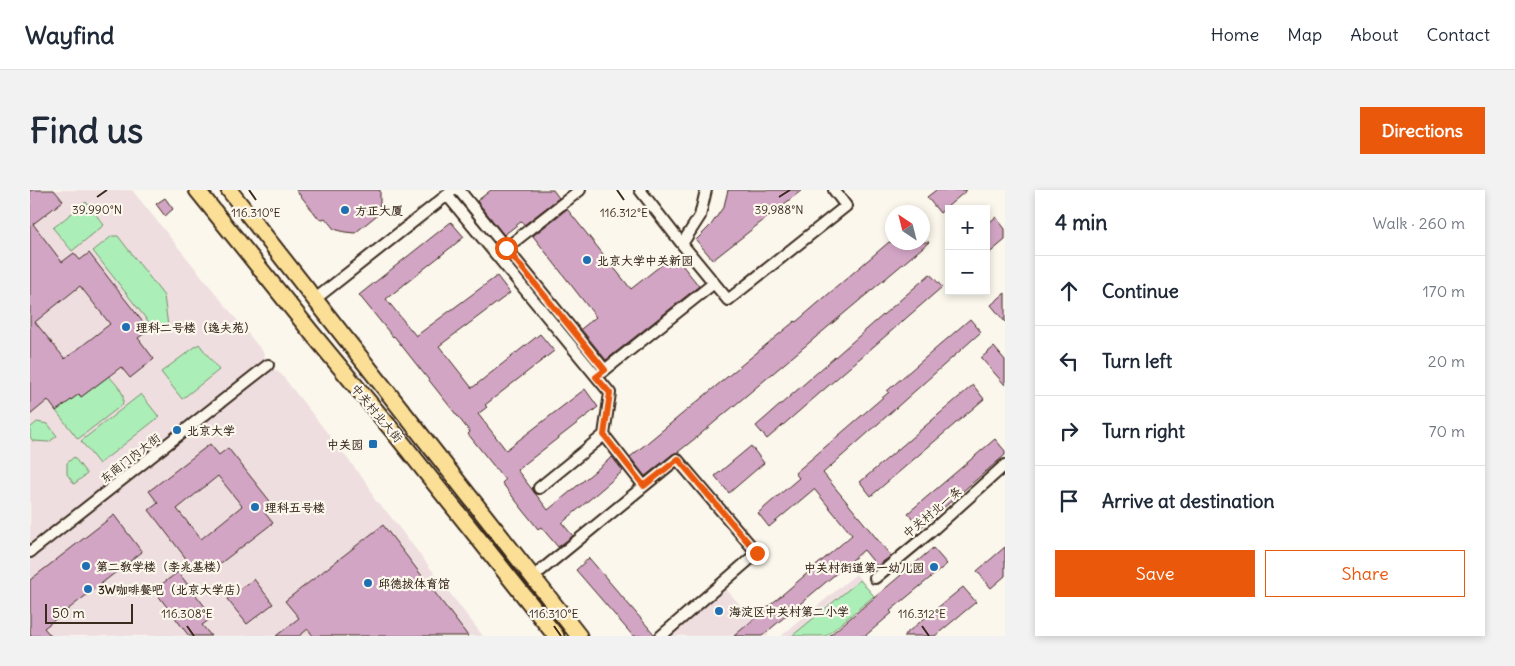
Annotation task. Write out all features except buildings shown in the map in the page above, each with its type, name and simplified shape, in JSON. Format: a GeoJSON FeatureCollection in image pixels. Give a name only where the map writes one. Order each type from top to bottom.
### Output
{"type":"FeatureCollection","features":[{"type":"Feature","properties":{"kind":"main road","name":"中关村北大街"},"geometry":{"type":"LineString","coordinates":[[198,190],[310,332],[392,430],[556,636]]}},
{"type":"Feature","properties":{"kind":"main road","name":"中关村北大街"},"geometry":{"type":"LineString","coordinates":[[228,190],[579,636]]}},
{"type":"Feature","properties":{"kind":"street"},"geometry":{"type":"LineString","coordinates":[[460,190],[605,370]]}},
{"type":"Feature","properties":{"kind":"street"},"geometry":{"type":"LineString","coordinates":[[506,248],[580,190]]}},
{"type":"Feature","properties":{"kind":"street"},"geometry":{"type":"LineString","coordinates":[[640,190],[728,300],[846,206],[834,190]]}},
{"type":"Feature","properties":{"kind":"street"},"geometry":{"type":"LineString","coordinates":[[682,244],[700,216],[706,190]]}},
{"type":"Feature","properties":{"kind":"street"},"geometry":{"type":"LineString","coordinates":[[314,300],[451,192],[610,393],[604,435],[539,488]]}},
{"type":"Feature","properties":{"kind":"street"},"geometry":{"type":"LineString","coordinates":[[596,377],[714,283]]}},
{"type":"Feature","properties":{"kind":"street","name":"东南门内大街"},"geometry":{"type":"LineString","coordinates":[[30,552],[268,365]]}},
{"type":"Feature","properties":{"kind":"street"},"geometry":{"type":"LineString","coordinates":[[604,435],[644,486]]}},
{"type":"Feature","properties":{"kind":"street"},"geometry":{"type":"LineString","coordinates":[[533,577],[678,459],[757,553],[660,636]]}},
{"type":"Feature","properties":{"kind":"street","name":"中关村北一条"},"geometry":{"type":"LineString","coordinates":[[875,578],[928,534],[1005,465]]}},
{"type":"Feature","properties":{"kind":"shaded area","name":"北京大学"},"geometry":{"type":"Polygon","coordinates":[[[30,190],[132,190],[263,352],[268,365],[281,374],[369,486],[374,499],[387,512],[483,636],[30,636],[30,190]]]}},
{"type":"Feature","properties":{"kind":"shaded area","name":"海淀区中关村第二小学"},"geometry":{"type":"Polygon","coordinates":[[[856,574],[874,596],[826,636],[781,636],[856,574]]]}},
{"type":"Feature","properties":{"kind":"shaded area","name":"海淀区中关村第二小学"},"geometry":{"type":"Polygon","coordinates":[[[723,586],[769,636],[663,636],[723,586]]]}},
{"type":"Feature","properties":{"kind":"green space"},"geometry":{"type":"Polygon","coordinates":[[[86,202],[104,225],[72,251],[53,228],[86,202]]]}},
{"type":"Feature","properties":{"kind":"green space"},"geometry":{"type":"Polygon","coordinates":[[[112,236],[118,236],[164,296],[168,326],[158,334],[93,251],[112,236]]]}},
{"type":"Feature","properties":{"kind":"green space"},"geometry":{"type":"Polygon","coordinates":[[[199,344],[219,370],[182,399],[161,372],[199,344]]]}},
{"type":"Feature","properties":{"kind":"green space"},"geometry":{"type":"Polygon","coordinates":[[[109,376],[122,393],[122,405],[78,439],[56,411],[79,394],[81,397],[109,376]]]}},
{"type":"Feature","properties":{"kind":"green space"},"geometry":{"type":"Polygon","coordinates":[[[141,394],[159,417],[99,464],[81,441],[141,394]]]}},
{"type":"Feature","properties":{"kind":"green space"},"geometry":{"type":"Polygon","coordinates":[[[37,422],[48,424],[57,436],[49,442],[33,441],[30,437],[30,428],[37,422]]]}},
{"type":"Feature","properties":{"kind":"green space"},"geometry":{"type":"Polygon","coordinates":[[[74,457],[87,474],[74,484],[67,474],[67,463],[74,457]]]}},
{"type":"Feature","properties":{"kind":"green space","name":"海淀区中关村第二小学"},"geometry":{"type":"Polygon","coordinates":[[[860,580],[874,596],[826,636],[792,636],[860,580]]]}},
{"type":"Feature","properties":{"kind":"place","name":"方正大厦"},"geometry":{"type":"Point","coordinates":[345,210]}},
{"type":"Feature","properties":{"kind":"place","name":"北京大学中关新园"},"geometry":{"type":"Point","coordinates":[587,260]}},
{"type":"Feature","properties":{"kind":"place","name":"理科二号楼（逸夫苑）"},"geometry":{"type":"Point","coordinates":[126,327]}},
{"type":"Feature","properties":{"kind":"place","name":"北京大学"},"geometry":{"type":"Point","coordinates":[177,430]}},
{"type":"Feature","properties":{"kind":"place","name":"中关园"},"geometry":{"type":"Point","coordinates":[373,444]}},
{"type":"Feature","properties":{"kind":"place","name":"理科五号楼"},"geometry":{"type":"Point","coordinates":[255,507]}},
{"type":"Feature","properties":{"kind":"place","name":"第二教学楼（李兆基楼）"},"geometry":{"type":"Point","coordinates":[86,566]}},
{"type":"Feature","properties":{"kind":"place","name":"中关村街道第一幼儿园"},"geometry":{"type":"Point","coordinates":[934,567]}},
{"type":"Feature","properties":{"kind":"place","name":"邱德拔体育馆"},"geometry":{"type":"Point","coordinates":[368,583]}},
{"type":"Feature","properties":{"kind":"place","name":"3W咖啡餐吧（北京大学店）"},"geometry":{"type":"Point","coordinates":[88,589]}},
{"type":"Feature","properties":{"kind":"place","name":"海淀区中关村第二小学"},"geometry":{"type":"Point","coordinates":[719,611]}},
{"type":"Feature","properties":{"kind":"route"},"geometry":{"type":"LineString","coordinates":[[506,248],[605,370],[596,377],[610,393],[604,435],[644,486],[678,459],[757,553]]}}]}
